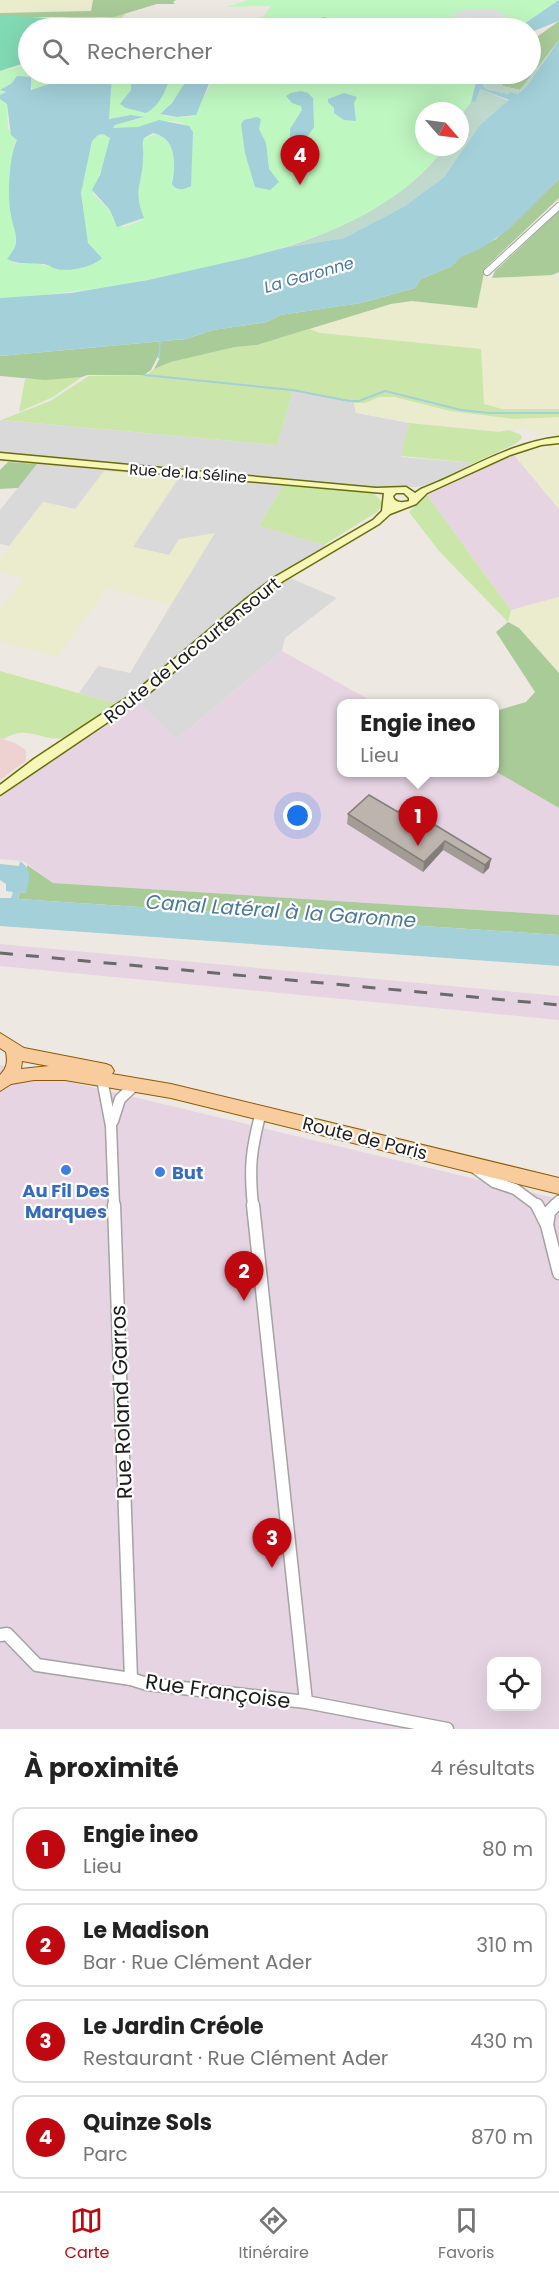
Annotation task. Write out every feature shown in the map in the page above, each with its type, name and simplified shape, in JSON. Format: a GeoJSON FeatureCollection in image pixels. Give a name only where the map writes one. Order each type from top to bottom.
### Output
{"type":"FeatureCollection","features":[{"type":"Feature","properties":{"kind":"main road","name":"Route de Lacourtensourt"},"geometry":{"type":"LineString","coordinates":[[0,791],[31,767],[138,696],[279,579],[376,522],[387,512],[410,504],[424,491],[510,451],[537,442],[559,440]]}},
{"type":"Feature","properties":{"kind":"main road","name":"Rue de la Séline"},"geometry":{"type":"LineString","coordinates":[[0,456],[376,491],[394,490]]}},
{"type":"Feature","properties":{"kind":"main road","name":"Route de Lacourtensourt"},"geometry":{"type":"LineString","coordinates":[[394,490],[424,491]]}},
{"type":"Feature","properties":{"kind":"main road"},"geometry":{"type":"LineString","coordinates":[[387,512],[389,493],[394,490]]}},
{"type":"Feature","properties":{"kind":"main road"},"geometry":{"type":"LineString","coordinates":[[406,490],[412,493],[414,499]]}},
{"type":"Feature","properties":{"kind":"main road","name":"Rue de la Séline"},"geometry":{"type":"LineString","coordinates":[[376,491],[388,500]]}},
{"type":"Feature","properties":{"kind":"main road"},"geometry":{"type":"LineString","coordinates":[[388,500],[402,506]]}},
{"type":"Feature","properties":{"kind":"main road","name":"Route de Paris"},"geometry":{"type":"LineString","coordinates":[[4,1081],[15,1063],[6,1044]]}},
{"type":"Feature","properties":{"kind":"main road","name":"Route de Paris"},"geometry":{"type":"LineString","coordinates":[[6,1044],[21,1054],[134,1078],[171,1091]]}},
{"type":"Feature","properties":{"kind":"main road","name":"Route de Paris"},"geometry":{"type":"LineString","coordinates":[[4,1081],[34,1073],[55,1073],[171,1091],[559,1186]]}},
{"type":"Feature","properties":{"kind":"street"},"geometry":{"type":"LineString","coordinates":[[487,272],[559,206]]}},
{"type":"Feature","properties":{"kind":"street","name":"Rue Roland Garros"},"geometry":{"type":"LineString","coordinates":[[102,1079],[111,1126],[131,1679]]}},
{"type":"Feature","properties":{"kind":"street","name":"Rue Roland Garros"},"geometry":{"type":"LineString","coordinates":[[111,1126],[120,1099],[135,1085]]}},
{"type":"Feature","properties":{"kind":"street"},"geometry":{"type":"LineString","coordinates":[[261,1112],[251,1149],[250,1176],[306,1702]]}},
{"type":"Feature","properties":{"kind":"street"},"geometry":{"type":"LineString","coordinates":[[469,1164],[494,1182],[515,1189],[536,1203],[547,1225],[559,1273]]}},
{"type":"Feature","properties":{"kind":"street"},"geometry":{"type":"LineString","coordinates":[[547,1225],[549,1212],[559,1201]]}},
{"type":"Feature","properties":{"kind":"street","name":"Rue Françoise"},"geometry":{"type":"LineString","coordinates":[[0,1635],[7,1635],[38,1665],[131,1679],[147,1684],[306,1702],[447,1729]]}},
{"type":"Feature","properties":{"kind":"shaded area"},"geometry":{"type":"Polygon","coordinates":[[[470,9],[496,10],[508,18],[454,18],[455,12],[470,9]]]}},
{"type":"Feature","properties":{"kind":"shaded area"},"geometry":{"type":"Polygon","coordinates":[[[293,391],[354,403],[356,413],[409,423],[401,457],[474,463],[427,485],[386,487],[375,495],[283,485],[259,526],[338,549],[290,578],[337,598],[285,638],[282,651],[176,740],[138,702],[130,708],[79,693],[98,666],[130,673],[214,533],[169,555],[132,547],[75,509],[43,502],[9,546],[0,544],[0,510],[37,464],[0,461],[0,420],[277,445],[293,391]]]}},
{"type":"Feature","properties":{"kind":"shaded area"},"geometry":{"type":"Polygon","coordinates":[[[514,455],[559,509],[559,597],[511,610],[427,495],[514,455]]]}},
{"type":"Feature","properties":{"kind":"shaded area"},"geometry":{"type":"Polygon","coordinates":[[[282,651],[368,699],[337,699],[337,777],[499,777],[499,773],[559,808],[559,915],[53,883],[23,861],[0,859],[0,798],[23,778],[104,727],[138,702],[176,740],[282,651]]]}},
{"type":"Feature","properties":{"kind":"shaded area"},"geometry":{"type":"Polygon","coordinates":[[[0,738],[26,750],[26,761],[0,780],[0,738]]]}},
{"type":"Feature","properties":{"kind":"shaded area"},"geometry":{"type":"Polygon","coordinates":[[[0,944],[559,996],[559,1020],[0,966],[0,944]]]}},
{"type":"Feature","properties":{"kind":"shaded area"},"geometry":{"type":"Polygon","coordinates":[[[0,1065],[559,1199],[559,1729],[0,1729],[0,1065]]]}},
{"type":"Feature","properties":{"kind":"green space"},"geometry":{"type":"Polygon","coordinates":[[[0,0],[93,0],[92,11],[25,14],[0,13],[0,0]]]}},
{"type":"Feature","properties":{"kind":"green space"},"geometry":{"type":"Polygon","coordinates":[[[93,0],[176,0],[173,2],[175,4],[157,4],[114,17],[0,17],[0,13],[91,11],[93,0]]]}},
{"type":"Feature","properties":{"kind":"green space"},"geometry":{"type":"Polygon","coordinates":[[[248,0],[559,0],[533,18],[255,18],[264,16],[271,6],[226,7],[248,0]]]}},
{"type":"Feature","properties":{"kind":"green space"},"geometry":{"type":"Polygon","coordinates":[[[123,13],[125,15],[121,18],[65,18],[69,17],[116,16],[123,13]]]}},
{"type":"Feature","properties":{"kind":"green space"},"geometry":{"type":"Polygon","coordinates":[[[0,15],[46,18],[18,18],[18,65],[0,71],[0,15]]]}},
{"type":"Feature","properties":{"kind":"green space"},"geometry":{"type":"Polygon","coordinates":[[[18,21],[18,65],[2,70],[0,22],[18,21]]]}},
{"type":"Feature","properties":{"kind":"green space"},"geometry":{"type":"Polygon","coordinates":[[[559,21],[559,40],[541,63],[541,34],[559,21]]]}},
{"type":"Feature","properties":{"kind":"green space"},"geometry":{"type":"Polygon","coordinates":[[[18,67],[18,82],[5,87],[3,90],[5,93],[0,95],[0,71],[18,67]]]}},
{"type":"Feature","properties":{"kind":"green space"},"geometry":{"type":"Polygon","coordinates":[[[30,84],[49,84],[33,90],[30,84]]]}},
{"type":"Feature","properties":{"kind":"green space"},"geometry":{"type":"Polygon","coordinates":[[[111,84],[131,84],[131,90],[121,104],[126,108],[146,113],[162,96],[167,84],[183,84],[169,105],[160,113],[176,117],[194,116],[210,84],[476,84],[469,105],[469,102],[415,102],[415,156],[437,156],[421,174],[393,197],[362,216],[329,231],[259,255],[142,281],[95,289],[0,298],[0,99],[7,104],[8,129],[17,140],[14,145],[11,216],[16,235],[11,259],[14,263],[40,264],[65,270],[92,264],[100,255],[88,243],[81,193],[92,141],[98,135],[108,134],[110,144],[93,194],[110,210],[114,222],[124,227],[143,220],[137,198],[144,138],[157,134],[164,138],[172,148],[174,169],[172,183],[192,147],[193,132],[185,125],[175,121],[133,128],[112,128],[115,125],[144,118],[124,116],[112,119],[108,117],[111,84]]]}},
{"type":"Feature","properties":{"kind":"green space"},"geometry":{"type":"Polygon","coordinates":[[[502,84],[525,84],[520,90],[502,84]]]}},
{"type":"Feature","properties":{"kind":"green space"},"geometry":{"type":"Polygon","coordinates":[[[502,84],[520,90],[525,84],[528,84],[518,94],[486,89],[481,85],[502,84]]]}},
{"type":"Feature","properties":{"kind":"green space"},"geometry":{"type":"Polygon","coordinates":[[[480,89],[509,101],[480,125],[469,141],[469,105],[476,102],[480,89]]]}},
{"type":"Feature","properties":{"kind":"green space"},"geometry":{"type":"Polygon","coordinates":[[[438,156],[459,156],[444,177],[405,206],[344,238],[283,248],[328,232],[372,210],[393,197],[438,156]]]}},
{"type":"Feature","properties":{"kind":"green space"},"geometry":{"type":"Polygon","coordinates":[[[559,179],[559,198],[485,268],[477,308],[412,301],[391,304],[257,345],[235,347],[171,362],[154,369],[160,358],[159,354],[151,370],[144,375],[87,375],[45,380],[0,376],[0,356],[186,339],[213,330],[267,322],[280,315],[361,303],[415,288],[421,279],[452,266],[460,257],[496,239],[559,179]]]}},
{"type":"Feature","properties":{"kind":"green space"},"geometry":{"type":"Polygon","coordinates":[[[559,211],[559,272],[552,275],[492,278],[495,271],[559,211]]]}},
{"type":"Feature","properties":{"kind":"green space"},"geometry":{"type":"Polygon","coordinates":[[[552,275],[559,278],[559,408],[502,409],[484,404],[310,329],[391,304],[412,301],[476,308],[481,278],[552,275]]]}},
{"type":"Feature","properties":{"kind":"green space"},"geometry":{"type":"Polygon","coordinates":[[[310,329],[320,333],[481,349],[484,404],[502,409],[559,409],[559,417],[513,419],[450,411],[395,397],[379,397],[365,403],[354,403],[293,391],[277,445],[1,420],[50,401],[89,376],[147,375],[154,369],[171,362],[235,347],[257,345],[310,329]]]}},
{"type":"Feature","properties":{"kind":"green space"},"geometry":{"type":"Polygon","coordinates":[[[82,377],[53,397],[19,412],[25,379],[82,377]]]}},
{"type":"Feature","properties":{"kind":"green space"},"geometry":{"type":"Polygon","coordinates":[[[379,397],[395,397],[450,411],[513,419],[559,417],[559,435],[538,434],[524,428],[499,432],[409,423],[356,412],[354,403],[365,403],[379,397]]]}},
{"type":"Feature","properties":{"kind":"green space"},"geometry":{"type":"Polygon","coordinates":[[[409,423],[499,432],[509,430],[521,435],[522,438],[517,443],[474,463],[401,456],[409,423]]]}},
{"type":"Feature","properties":{"kind":"green space"},"geometry":{"type":"Polygon","coordinates":[[[559,446],[559,509],[514,455],[559,446]]]}},
{"type":"Feature","properties":{"kind":"green space"},"geometry":{"type":"Polygon","coordinates":[[[8,462],[37,464],[18,488],[0,489],[0,470],[8,462]]]}},
{"type":"Feature","properties":{"kind":"green space"},"geometry":{"type":"Polygon","coordinates":[[[104,471],[180,476],[133,547],[169,555],[179,539],[215,533],[171,605],[107,588],[58,657],[0,641],[0,609],[24,578],[0,572],[0,559],[43,502],[75,509],[104,471]]]}},
{"type":"Feature","properties":{"kind":"green space"},"geometry":{"type":"Polygon","coordinates":[[[283,485],[373,494],[378,497],[382,505],[377,512],[324,545],[259,526],[283,485]]]}},
{"type":"Feature","properties":{"kind":"green space"},"geometry":{"type":"Polygon","coordinates":[[[427,495],[511,610],[508,622],[439,551],[409,512],[427,495]]]}},
{"type":"Feature","properties":{"kind":"green space"},"geometry":{"type":"Polygon","coordinates":[[[559,597],[559,673],[519,628],[508,622],[511,610],[559,597]]]}},
{"type":"Feature","properties":{"kind":"green space"},"geometry":{"type":"Polygon","coordinates":[[[508,622],[519,628],[559,673],[559,808],[499,773],[499,710],[526,702],[535,692],[496,632],[508,622]]]}},
{"type":"Feature","properties":{"kind":"green space"},"geometry":{"type":"Polygon","coordinates":[[[0,671],[117,704],[85,727],[66,737],[50,738],[21,733],[4,739],[0,738],[0,671]]]}},
{"type":"Feature","properties":{"kind":"green space"},"geometry":{"type":"Polygon","coordinates":[[[27,865],[53,883],[559,915],[559,935],[18,899],[20,892],[26,893],[27,865]]]}},
{"type":"Feature","properties":{"kind":"water"},"geometry":{"type":"Polygon","coordinates":[[[559,0],[559,21],[541,28],[541,18],[533,18],[559,0]]]}},
{"type":"Feature","properties":{"kind":"water","name":"La Garonne"},"geometry":{"type":"Polygon","coordinates":[[[559,40],[559,179],[508,230],[480,249],[461,257],[452,266],[421,279],[415,288],[361,303],[280,315],[267,322],[213,330],[186,339],[0,356],[0,298],[71,293],[148,280],[283,248],[344,238],[405,206],[444,177],[459,156],[469,156],[469,141],[480,125],[509,100],[480,89],[476,102],[471,102],[476,84],[484,84],[482,85],[486,89],[518,94],[528,84],[541,84],[541,66],[559,40]]]}},
{"type":"Feature","properties":{"kind":"water"},"geometry":{"type":"Polygon","coordinates":[[[17,76],[18,84],[31,84],[31,90],[49,84],[111,84],[109,119],[131,115],[144,117],[115,125],[113,128],[138,127],[159,120],[189,126],[193,132],[191,186],[178,189],[172,184],[174,161],[171,146],[167,140],[153,133],[144,138],[143,143],[143,166],[138,193],[144,218],[117,227],[110,210],[92,190],[100,175],[110,138],[103,134],[98,135],[92,141],[81,193],[88,243],[102,258],[87,266],[62,270],[44,264],[20,263],[7,259],[16,242],[9,188],[12,156],[17,140],[11,135],[7,104],[0,99],[0,95],[6,92],[0,90],[12,83],[17,76]]]}},
{"type":"Feature","properties":{"kind":"water"},"geometry":{"type":"Polygon","coordinates":[[[131,84],[167,84],[159,101],[146,113],[126,108],[120,104],[131,90],[131,84]]]}},
{"type":"Feature","properties":{"kind":"water"},"geometry":{"type":"Polygon","coordinates":[[[184,84],[209,84],[196,115],[177,117],[160,114],[172,103],[184,84]]]}},
{"type":"Feature","properties":{"kind":"water"},"geometry":{"type":"Polygon","coordinates":[[[301,91],[313,98],[314,127],[305,140],[317,164],[306,171],[296,169],[290,162],[290,129],[302,110],[301,106],[292,103],[286,96],[301,91]]]}},
{"type":"Feature","properties":{"kind":"water"},"geometry":{"type":"Polygon","coordinates":[[[344,93],[357,97],[354,103],[356,121],[344,120],[334,113],[334,108],[328,102],[328,99],[344,93]]]}},
{"type":"Feature","properties":{"kind":"water"},"geometry":{"type":"Polygon","coordinates":[[[257,117],[261,119],[259,129],[266,143],[269,169],[279,182],[270,190],[255,187],[245,153],[241,124],[244,120],[257,117]]]}},
{"type":"Feature","properties":{"kind":"water"},"geometry":{"type":"Polygon","coordinates":[[[20,861],[27,867],[29,879],[26,893],[20,892],[18,899],[559,935],[559,966],[0,926],[0,898],[11,898],[13,892],[6,891],[6,884],[0,880],[0,864],[19,866],[20,861]]]}},
{"type":"Feature","properties":{"kind":"building"},"geometry":{"type":"Polygon","coordinates":[[[369,795],[398,812],[404,806],[491,859],[485,865],[445,841],[424,862],[348,814],[369,795]]]}},
{"type":"Feature","properties":{"kind":"waterway"},"geometry":{"type":"LineString","coordinates":[[159,358],[160,340]]}},
{"type":"Feature","properties":{"kind":"waterway"},"geometry":{"type":"LineString","coordinates":[[144,375],[292,390],[349,401],[359,401],[385,391],[461,410],[489,413],[559,413]]}},
{"type":"Feature","properties":{"kind":"railway"},"geometry":{"type":"LineString","coordinates":[[0,953],[559,1005]]}},
{"type":"Feature","properties":{"kind":"place","name":"Quinze Sols"},"geometry":{"type":"Point","coordinates":[300,185]}},
{"type":"Feature","properties":{"kind":"place","name":"Engie ineo"},"geometry":{"type":"Point","coordinates":[418,846]}},
{"type":"Feature","properties":{"kind":"place","name":"Au Fil Des Marques"},"geometry":{"type":"Point","coordinates":[66,1170]}},
{"type":"Feature","properties":{"kind":"place","name":"But"},"geometry":{"type":"Point","coordinates":[160,1172]}},
{"type":"Feature","properties":{"kind":"place","name":"Le Madison"},"geometry":{"type":"Point","coordinates":[244,1301]}},
{"type":"Feature","properties":{"kind":"place","name":"Le Jardin Créole"},"geometry":{"type":"Point","coordinates":[272,1568]}},
{"type":"Feature","properties":{"kind":"water label","name":"Canal Latéral à la Garonne"},"geometry":{"type":"Point","coordinates":[281,911]}}]}
